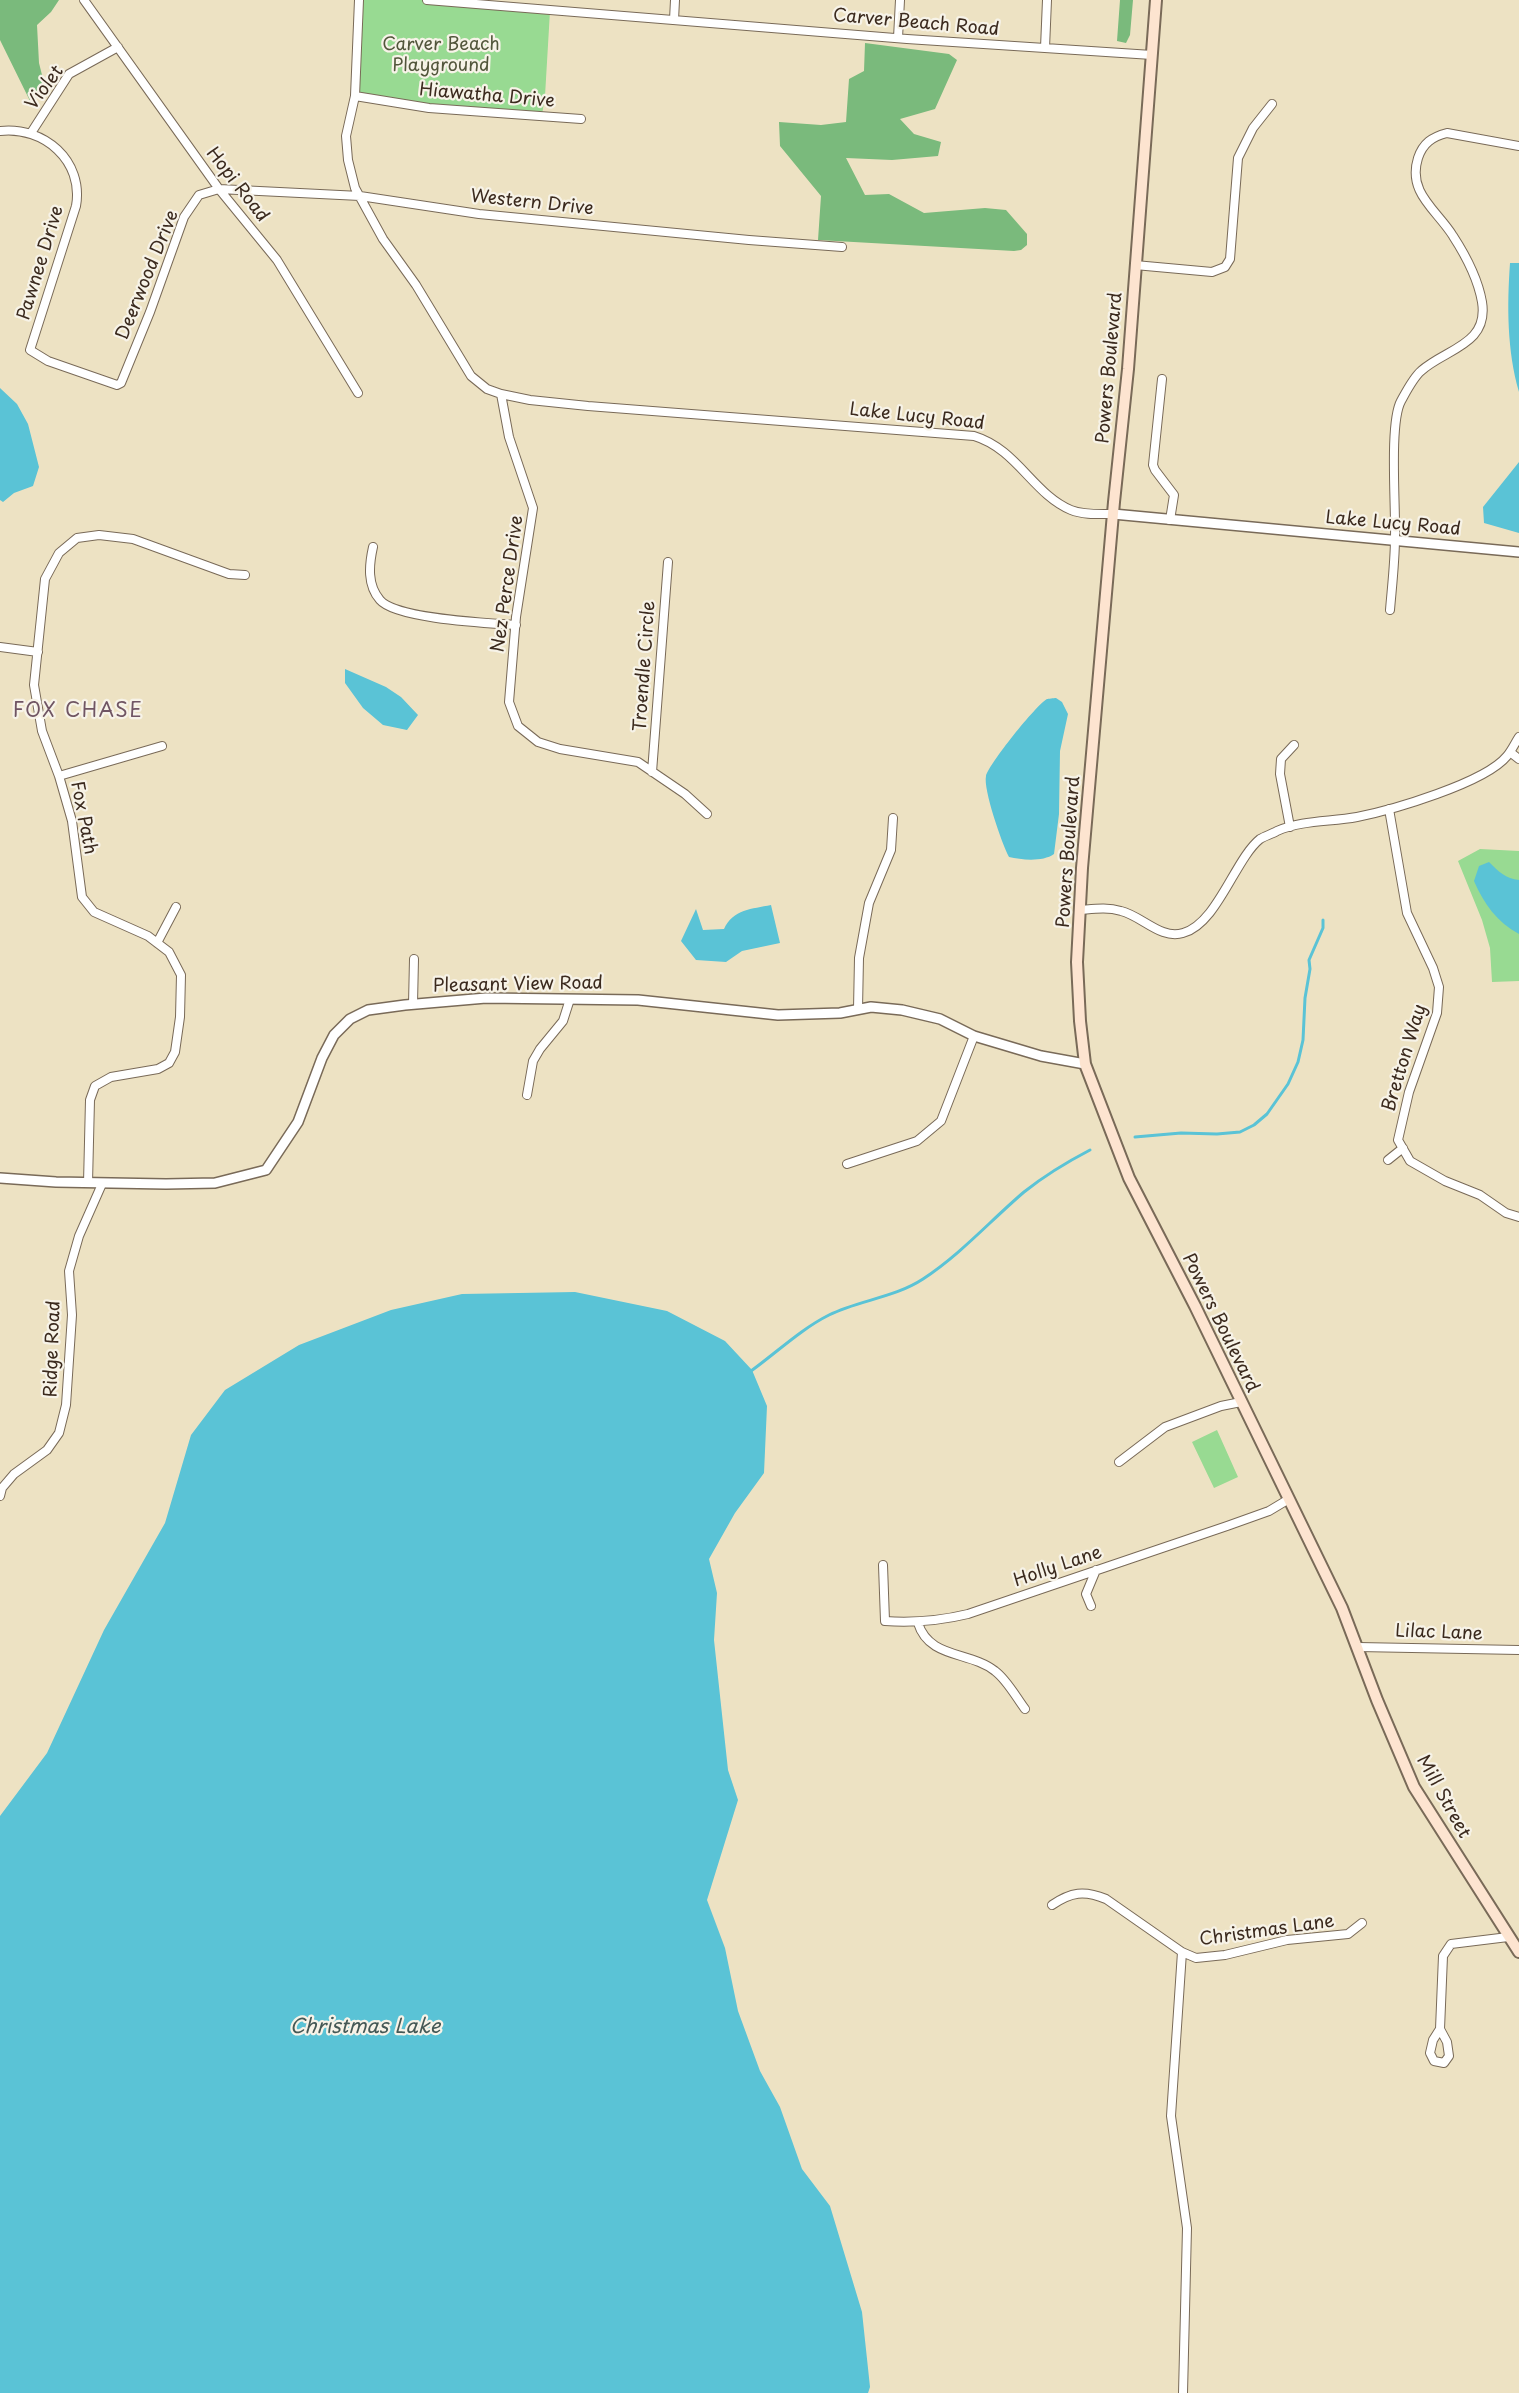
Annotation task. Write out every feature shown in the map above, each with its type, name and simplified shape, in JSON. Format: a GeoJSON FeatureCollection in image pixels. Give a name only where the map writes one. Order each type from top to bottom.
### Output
{"type":"FeatureCollection","features":[{"type":"Feature","properties":{"kind":"main road","name":"Powers Boulevard"},"geometry":{"type":"LineString","coordinates":[[1156,0],[1128,369],[1113,514],[1080,910],[1077,962],[1085,1064],[1129,1178],[1289,1499],[1342,1608],[1358,1647]]}},
{"type":"Feature","properties":{"kind":"main road","name":"Mill Street"},"geometry":{"type":"LineString","coordinates":[[1358,1647],[1377,1700],[1414,1787],[1519,1952]]}},
{"type":"Feature","properties":{"kind":"street","name":"Hopi Road"},"geometry":{"type":"LineString","coordinates":[[84,0],[219,189],[277,260],[358,393]]}},
{"type":"Feature","properties":{"kind":"street"},"geometry":{"type":"LineString","coordinates":[[359,0],[356,96],[346,136],[348,160],[360,196],[383,239],[416,285],[471,376],[487,389],[501,394]]}},
{"type":"Feature","properties":{"kind":"street","name":"Carver Beach Road"},"geometry":{"type":"LineString","coordinates":[[427,0],[898,38],[1152,55]]}},
{"type":"Feature","properties":{"kind":"street"},"geometry":{"type":"LineString","coordinates":[[674,20],[675,0]]}},
{"type":"Feature","properties":{"kind":"street"},"geometry":{"type":"LineString","coordinates":[[898,38],[900,0]]}},
{"type":"Feature","properties":{"kind":"street"},"geometry":{"type":"LineString","coordinates":[[1045,48],[1047,0]]}},
{"type":"Feature","properties":{"kind":"street","name":"Violet"},"geometry":{"type":"LineString","coordinates":[[31,133],[69,74],[118,47]]}},
{"type":"Feature","properties":{"kind":"street","name":"Hiawatha Drive"},"geometry":{"type":"LineString","coordinates":[[356,96],[429,108],[581,118]]}},
{"type":"Feature","properties":{"kind":"street"},"geometry":{"type":"LineString","coordinates":[[1135,265],[1212,272],[1225,267],[1230,259],[1238,158],[1253,128],[1272,104]]}},
{"type":"Feature","properties":{"kind":"street"},"geometry":{"type":"LineString","coordinates":[[0,131],[14,129],[31,133]]}},
{"type":"Feature","properties":{"kind":"street","name":"Pawnee Drive"},"geometry":{"type":"LineString","coordinates":[[31,133],[61,152],[74,170],[79,190],[76,206],[30,350],[48,361],[117,385]]}},
{"type":"Feature","properties":{"kind":"street"},"geometry":{"type":"LineString","coordinates":[[1390,610],[1395,540],[1394,432],[1399,404],[1420,371],[1473,338],[1482,326],[1483,304],[1475,276],[1452,234],[1428,207],[1415,183],[1419,155],[1422,147],[1435,136],[1447,133],[1519,146]]}},
{"type":"Feature","properties":{"kind":"street","name":"Western Drive"},"geometry":{"type":"LineString","coordinates":[[219,189],[360,196],[479,214],[842,247]]}},
{"type":"Feature","properties":{"kind":"street","name":"Deerwood Drive"},"geometry":{"type":"LineString","coordinates":[[117,385],[121,383],[150,312],[184,217],[199,195],[219,189]]}},
{"type":"Feature","properties":{"kind":"street"},"geometry":{"type":"LineString","coordinates":[[1162,379],[1153,465],[1174,495],[1170,520]]}},
{"type":"Feature","properties":{"kind":"street","name":"Lake Lucy Road"},"geometry":{"type":"LineString","coordinates":[[501,394],[530,400],[600,407],[974,436],[991,441],[1058,502],[1072,510],[1094,514],[1519,552]]}},
{"type":"Feature","properties":{"kind":"street","name":"Nez Perce Drive"},"geometry":{"type":"LineString","coordinates":[[501,394],[510,437],[533,508],[516,625],[509,702],[519,726],[538,742],[560,749],[638,762],[685,794],[707,814]]}},
{"type":"Feature","properties":{"kind":"street","name":"Fox Path"},"geometry":{"type":"LineString","coordinates":[[88,1183],[90,1100],[95,1086],[111,1077],[158,1070],[169,1063],[175,1052],[180,1017],[181,975],[169,952],[148,936],[94,912],[82,897],[72,821],[59,776],[42,731],[34,686],[45,579],[59,553],[77,538],[99,535],[133,539],[229,574],[245,575]]}},
{"type":"Feature","properties":{"kind":"street"},"geometry":{"type":"LineString","coordinates":[[373,547],[369,564],[373,589],[385,605],[394,610],[450,620],[516,625]]}},
{"type":"Feature","properties":{"kind":"street","name":"Troendle Circle"},"geometry":{"type":"LineString","coordinates":[[652,772],[668,562]]}},
{"type":"Feature","properties":{"kind":"street"},"geometry":{"type":"LineString","coordinates":[[0,647],[38,652]]}},
{"type":"Feature","properties":{"kind":"street"},"geometry":{"type":"LineString","coordinates":[[1080,910],[1122,911],[1158,930],[1176,934],[1185,933],[1203,919],[1223,895],[1248,854],[1260,840],[1290,827],[1357,817],[1389,809],[1473,780],[1506,758],[1519,737]]}},
{"type":"Feature","properties":{"kind":"street"},"geometry":{"type":"LineString","coordinates":[[1290,827],[1280,774],[1281,759],[1294,745]]}},
{"type":"Feature","properties":{"kind":"street"},"geometry":{"type":"LineString","coordinates":[[59,776],[162,746]]}},
{"type":"Feature","properties":{"kind":"street"},"geometry":{"type":"LineString","coordinates":[[1510,752],[1519,759]]}},
{"type":"Feature","properties":{"kind":"street","name":"Bretton Way"},"geometry":{"type":"LineString","coordinates":[[1389,809],[1407,913],[1433,968],[1438,987],[1437,1013],[1401,1120],[1398,1140],[1402,1148]]}},
{"type":"Feature","properties":{"kind":"street"},"geometry":{"type":"LineString","coordinates":[[858,1009],[859,958],[869,903],[891,850],[893,818]]}},
{"type":"Feature","properties":{"kind":"street"},"geometry":{"type":"LineString","coordinates":[[157,943],[176,906]]}},
{"type":"Feature","properties":{"kind":"street"},"geometry":{"type":"LineString","coordinates":[[413,1004],[414,959]]}},
{"type":"Feature","properties":{"kind":"street","name":"Pleasant View Road"},"geometry":{"type":"LineString","coordinates":[[0,1178],[102,1184],[215,1183],[266,1170],[298,1122],[322,1058],[334,1035],[350,1019],[368,1010],[413,1004],[486,998],[638,1000],[778,1015],[840,1012],[871,1007],[912,1012],[940,1019],[974,1036],[1041,1056],[1085,1064]]}},
{"type":"Feature","properties":{"kind":"street"},"geometry":{"type":"LineString","coordinates":[[527,1095],[533,1061],[563,1021],[570,999]]}},
{"type":"Feature","properties":{"kind":"street"},"geometry":{"type":"LineString","coordinates":[[847,1164],[917,1141],[941,1121],[974,1036]]}},
{"type":"Feature","properties":{"kind":"street"},"geometry":{"type":"LineString","coordinates":[[1388,1160],[1402,1148],[1410,1161],[1444,1181],[1480,1195],[1506,1213],[1519,1217]]}},
{"type":"Feature","properties":{"kind":"street","name":"Ridge Road"},"geometry":{"type":"LineString","coordinates":[[0,1496],[14,1474],[47,1450],[59,1433],[66,1405],[72,1315],[69,1271],[79,1236],[102,1184]]}},
{"type":"Feature","properties":{"kind":"street"},"geometry":{"type":"LineString","coordinates":[[1119,1462],[1165,1428],[1221,1406],[1241,1402]]}},
{"type":"Feature","properties":{"kind":"street","name":"Holly Lane"},"geometry":{"type":"LineString","coordinates":[[884,1565],[885,1621],[918,1623],[968,1614],[1227,1527],[1269,1511],[1289,1499]]}},
{"type":"Feature","properties":{"kind":"street"},"geometry":{"type":"LineString","coordinates":[[1091,1606],[1086,1594],[1096,1570]]}},
{"type":"Feature","properties":{"kind":"street"},"geometry":{"type":"LineString","coordinates":[[918,1623],[921,1633],[935,1647],[996,1671],[1024,1709]]}},
{"type":"Feature","properties":{"kind":"street","name":"Lilac Lane"},"geometry":{"type":"LineString","coordinates":[[1358,1647],[1519,1650]]}},
{"type":"Feature","properties":{"kind":"street","name":"Christmas Lane"},"geometry":{"type":"LineString","coordinates":[[1052,1905],[1065,1896],[1077,1892],[1092,1893],[1106,1899],[1182,1952],[1196,1958],[1225,1955],[1287,1940],[1348,1934],[1362,1923]]}},
{"type":"Feature","properties":{"kind":"street"},"geometry":{"type":"LineString","coordinates":[[1440,2029],[1443,1956],[1451,1944],[1508,1937]]}},
{"type":"Feature","properties":{"kind":"street"},"geometry":{"type":"LineString","coordinates":[[1182,1952],[1171,2116],[1188,2228],[1183,2393]]}},
{"type":"Feature","properties":{"kind":"green space"},"geometry":{"type":"Polygon","coordinates":[[[0,0],[59,0],[51,12],[37,25],[39,63],[45,87],[31,103],[0,40],[0,0]]]}},
{"type":"Feature","properties":{"kind":"green space","name":"Carver Beach Playground"},"geometry":{"type":"Polygon","coordinates":[[[359,0],[423,0],[550,11],[542,115],[429,108],[355,96],[359,0]]]}},
{"type":"Feature","properties":{"kind":"green space"},"geometry":{"type":"Polygon","coordinates":[[[1120,0],[1133,0],[1130,35],[1126,43],[1117,41],[1120,0]]]}},
{"type":"Feature","properties":{"kind":"green space"},"geometry":{"type":"Polygon","coordinates":[[[865,43],[949,54],[957,60],[935,109],[900,119],[914,134],[941,142],[938,156],[892,160],[846,158],[865,195],[889,194],[924,213],[985,208],[1006,210],[1027,234],[1027,245],[1021,250],[818,240],[821,196],[780,146],[779,122],[821,125],[846,122],[849,79],[864,71],[865,43]]]}},
{"type":"Feature","properties":{"kind":"green space"},"geometry":{"type":"Polygon","coordinates":[[[1480,849],[1519,851],[1519,981],[1492,982],[1490,948],[1482,920],[1458,861],[1480,849]]]}},
{"type":"Feature","properties":{"kind":"green space"},"geometry":{"type":"Polygon","coordinates":[[[1217,1430],[1238,1477],[1214,1488],[1192,1442],[1217,1430]]]}},
{"type":"Feature","properties":{"kind":"water"},"geometry":{"type":"Polygon","coordinates":[[[1510,263],[1519,263],[1519,392],[1512,360],[1509,328],[1510,263]]]}},
{"type":"Feature","properties":{"kind":"water"},"geometry":{"type":"Polygon","coordinates":[[[0,388],[17,404],[28,424],[39,467],[33,486],[14,493],[3,502],[0,500],[0,388]]]}},
{"type":"Feature","properties":{"kind":"water"},"geometry":{"type":"Polygon","coordinates":[[[1519,462],[1519,533],[1484,523],[1483,507],[1519,462]]]}},
{"type":"Feature","properties":{"kind":"water"},"geometry":{"type":"Polygon","coordinates":[[[345,669],[386,687],[401,697],[418,715],[407,730],[383,725],[363,708],[345,683],[345,669]]]}},
{"type":"Feature","properties":{"kind":"water"},"geometry":{"type":"Polygon","coordinates":[[[1056,698],[1062,702],[1068,714],[1060,751],[1059,814],[1054,854],[1038,859],[1009,857],[990,804],[986,776],[1004,748],[1033,712],[1047,699],[1056,698]]]}},
{"type":"Feature","properties":{"kind":"water"},"geometry":{"type":"Polygon","coordinates":[[[1489,862],[1506,876],[1519,880],[1519,934],[1492,912],[1474,881],[1479,866],[1489,862]]]}},
{"type":"Feature","properties":{"kind":"water"},"geometry":{"type":"Polygon","coordinates":[[[771,905],[780,943],[742,951],[726,962],[696,960],[681,941],[696,909],[703,930],[724,929],[732,917],[750,909],[771,905]]]}},
{"type":"Feature","properties":{"kind":"water","name":"Christmas Lake"},"geometry":{"type":"Polygon","coordinates":[[[575,1292],[667,1311],[725,1341],[752,1370],[767,1406],[764,1473],[735,1513],[709,1559],[717,1593],[714,1640],[728,1770],[738,1800],[707,1900],[725,1948],[738,2011],[760,2071],[780,2107],[802,2169],[830,2206],[862,2312],[870,2387],[868,2393],[0,2393],[0,1816],[47,1753],[104,1630],[165,1523],[191,1435],[225,1390],[299,1345],[391,1310],[462,1294],[575,1292]]]}},
{"type":"Feature","properties":{"kind":"waterway"},"geometry":{"type":"LineString","coordinates":[[1135,1137],[1181,1133],[1240,1132],[1254,1125],[1267,1114],[1288,1084],[1298,1062],[1303,1040],[1309,960],[1323,928],[1323,920]]}},
{"type":"Feature","properties":{"kind":"waterway"},"geometry":{"type":"LineString","coordinates":[[751,1371],[799,1334],[829,1315],[900,1291],[923,1279],[963,1248],[1032,1186],[1090,1150]]}},
{"type":"Feature","properties":{"kind":"district","name":"FOX CHASE"},"geometry":{"type":"Point","coordinates":[78,711]}}]}
